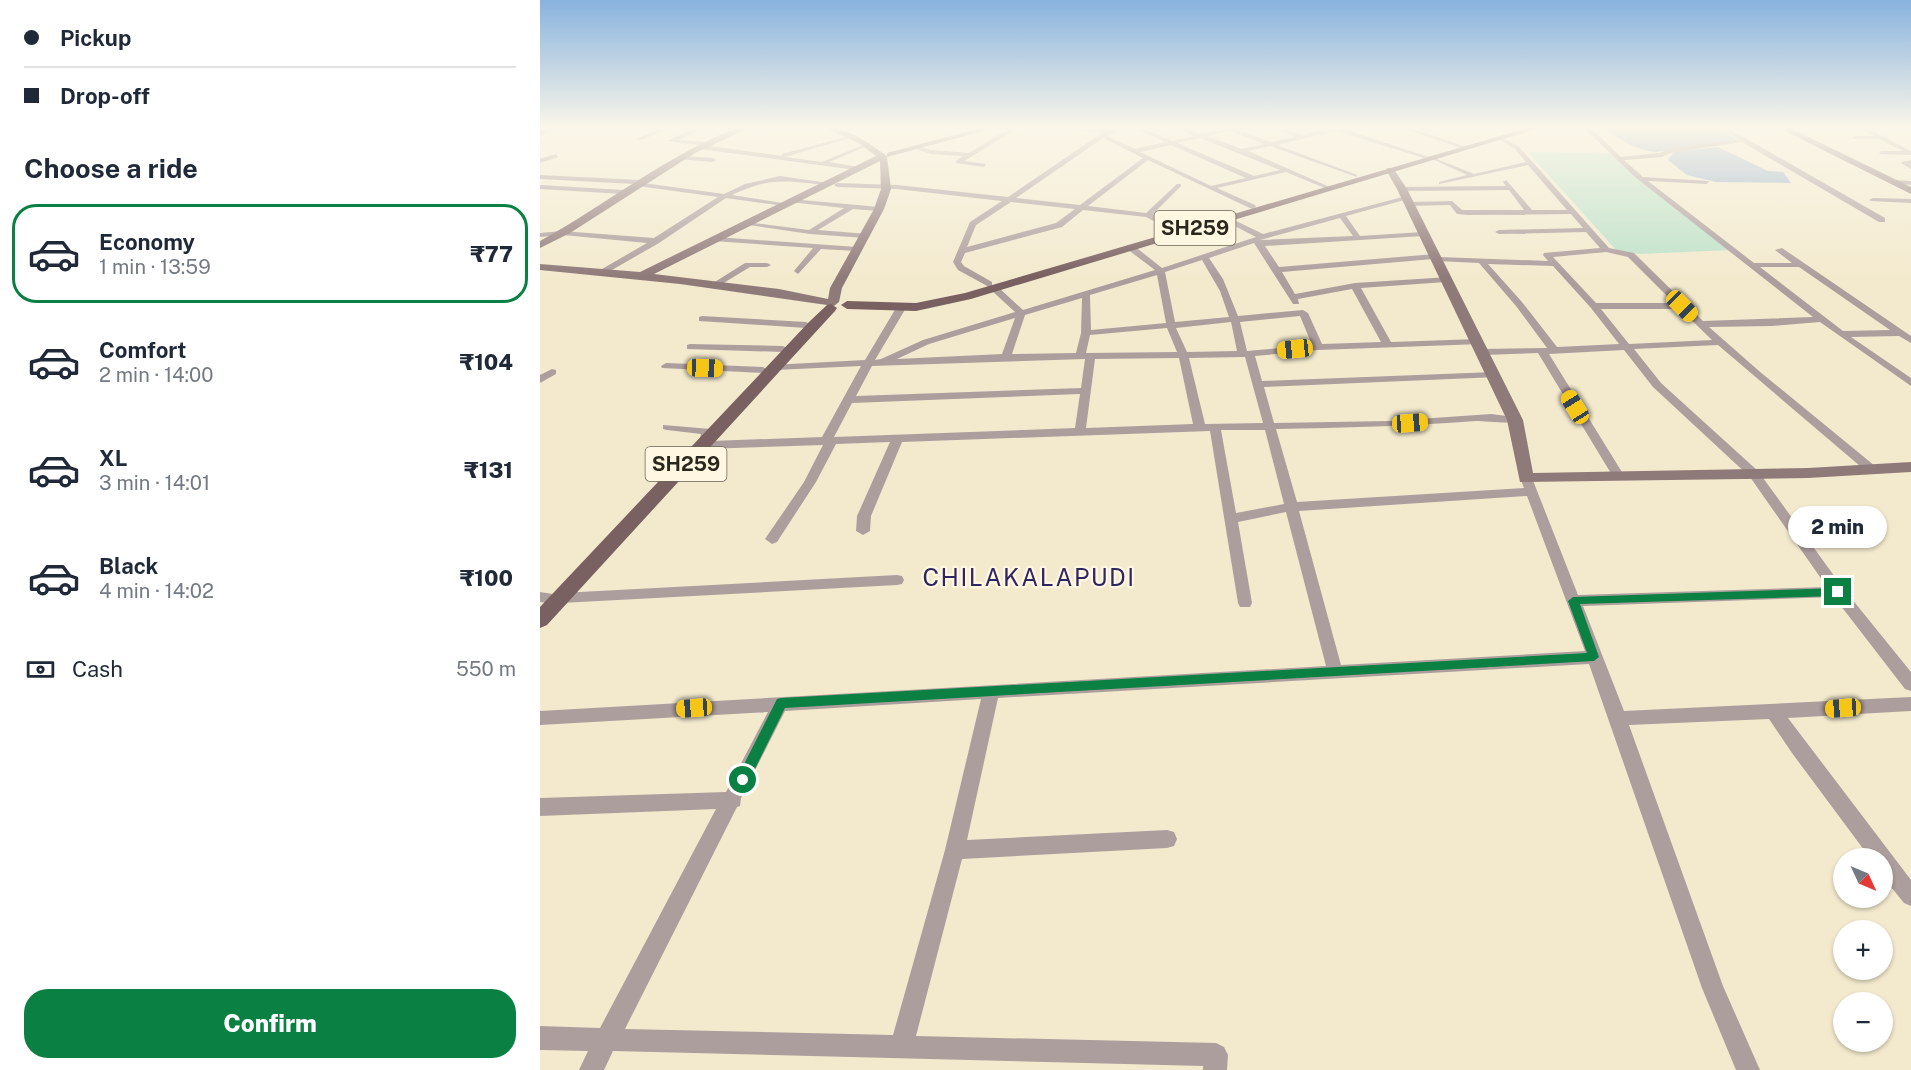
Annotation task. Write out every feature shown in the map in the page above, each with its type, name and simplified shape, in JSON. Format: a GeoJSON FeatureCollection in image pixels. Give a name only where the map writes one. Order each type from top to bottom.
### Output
{"type":"FeatureCollection","features":[{"type":"Feature","properties":{"kind":"main road","name":"SH259"},"geometry":{"type":"LineString","coordinates":[[769,369],[783,349],[806,325],[837,304],[907,305],[992,286],[1176,229],[1327,187],[1353,177]]}},
{"type":"Feature","properties":{"kind":"main road","name":"SH259"},"geometry":{"type":"LineString","coordinates":[[540,620],[547,600],[769,369],[837,304],[916,308],[1228,219],[1361,177]]}},
{"type":"Feature","properties":{"kind":"street"},"geometry":{"type":"LineString","coordinates":[[540,177],[639,183],[788,203],[879,209]]}},
{"type":"Feature","properties":{"kind":"street"},"geometry":{"type":"LineString","coordinates":[[540,245],[601,211],[624,192],[649,177]]}},
{"type":"Feature","properties":{"kind":"street"},"geometry":{"type":"LineString","coordinates":[[641,276],[843,177]]}},
{"type":"Feature","properties":{"kind":"street"},"geometry":{"type":"LineString","coordinates":[[837,304],[886,209],[890,187],[888,177]]}},
{"type":"Feature","properties":{"kind":"street"},"geometry":{"type":"LineString","coordinates":[[1021,313],[992,286],[961,268],[957,262],[973,224],[1043,177]]}},
{"type":"Feature","properties":{"kind":"street"},"geometry":{"type":"LineString","coordinates":[[962,251],[1059,225],[1121,177]]}},
{"type":"Feature","properties":{"kind":"street"},"geometry":{"type":"LineString","coordinates":[[1188,177],[1252,207]]}},
{"type":"Feature","properties":{"kind":"street"},"geometry":{"type":"LineString","coordinates":[[1210,188],[1258,177]]}},
{"type":"Feature","properties":{"kind":"street"},"geometry":{"type":"LineString","coordinates":[[1303,177],[1327,187]]}},
{"type":"Feature","properties":{"kind":"street"},"geometry":{"type":"LineString","coordinates":[[1393,177],[1406,197],[1515,420],[1528,485],[1618,718],[1713,988],[1748,1070]]}},
{"type":"Feature","properties":{"kind":"street"},"geometry":{"type":"LineString","coordinates":[[1439,189],[1435,184],[1469,177]]}},
{"type":"Feature","properties":{"kind":"street"},"geometry":{"type":"LineString","coordinates":[[1501,177],[1530,213]]}},
{"type":"Feature","properties":{"kind":"street"},"geometry":{"type":"LineString","coordinates":[[1541,177],[1606,250]]}},
{"type":"Feature","properties":{"kind":"street"},"geometry":{"type":"LineString","coordinates":[[1639,177],[1841,334],[1911,383]]}},
{"type":"Feature","properties":{"kind":"street"},"geometry":{"type":"LineString","coordinates":[[1807,177],[1882,220]]}},
{"type":"Feature","properties":{"kind":"street"},"geometry":{"type":"LineString","coordinates":[[1884,177],[1911,191]]}},
{"type":"Feature","properties":{"kind":"street"},"geometry":{"type":"LineString","coordinates":[[605,271],[656,240],[683,220],[726,196],[755,184],[780,178],[1011,199],[1148,215],[1176,229]]}},
{"type":"Feature","properties":{"kind":"street"},"geometry":{"type":"LineString","coordinates":[[548,195],[587,179]]}},
{"type":"Feature","properties":{"kind":"street"},"geometry":{"type":"LineString","coordinates":[[1641,179],[1707,182]]}},
{"type":"Feature","properties":{"kind":"street"},"geometry":{"type":"LineString","coordinates":[[1894,182],[1911,183]]}},
{"type":"Feature","properties":{"kind":"street"},"geometry":{"type":"LineString","coordinates":[[1148,215],[1179,185]]}},
{"type":"Feature","properties":{"kind":"street"},"geometry":{"type":"LineString","coordinates":[[540,187],[624,192]]}},
{"type":"Feature","properties":{"kind":"street"},"geometry":{"type":"LineString","coordinates":[[837,304],[836,288],[890,187]]}},
{"type":"Feature","properties":{"kind":"street"},"geometry":{"type":"LineString","coordinates":[[882,363],[915,346],[1341,214],[1439,189],[1511,188]]}},
{"type":"Feature","properties":{"kind":"street"},"geometry":{"type":"LineString","coordinates":[[1406,197],[1452,203],[1460,212],[1468,213],[1572,212]]}},
{"type":"Feature","properties":{"kind":"street"},"geometry":{"type":"LineString","coordinates":[[1873,200],[1911,201]]}},
{"type":"Feature","properties":{"kind":"street"},"geometry":{"type":"LineString","coordinates":[[810,232],[851,207]]}},
{"type":"Feature","properties":{"kind":"street"},"geometry":{"type":"LineString","coordinates":[[1341,214],[1358,238]]}},
{"type":"Feature","properties":{"kind":"street"},"geometry":{"type":"LineString","coordinates":[[1228,219],[1259,240],[1303,313],[1318,347]]}},
{"type":"Feature","properties":{"kind":"street"},"geometry":{"type":"LineString","coordinates":[[747,224],[865,236]]}},
{"type":"Feature","properties":{"kind":"street"},"geometry":{"type":"LineString","coordinates":[[1499,232],[1588,230]]}},
{"type":"Feature","properties":{"kind":"street"},"geometry":{"type":"LineString","coordinates":[[540,235],[560,234],[656,240]]}},
{"type":"Feature","properties":{"kind":"street"},"geometry":{"type":"LineString","coordinates":[[1259,240],[1423,234]]}},
{"type":"Feature","properties":{"kind":"street"},"geometry":{"type":"LineString","coordinates":[[716,239],[857,249]]}},
{"type":"Feature","properties":{"kind":"street"},"geometry":{"type":"LineString","coordinates":[[1130,247],[1161,271],[1171,326],[1183,354],[1200,428]]}},
{"type":"Feature","properties":{"kind":"street"},"geometry":{"type":"LineString","coordinates":[[798,271],[818,248]]}},
{"type":"Feature","properties":{"kind":"street"},"geometry":{"type":"LineString","coordinates":[[1512,255],[1547,255],[1606,250],[1631,255],[1721,342],[1871,469]]}},
{"type":"Feature","properties":{"kind":"street"},"geometry":{"type":"LineString","coordinates":[[1779,250],[1911,339]]}},
{"type":"Feature","properties":{"kind":"street"},"geometry":{"type":"LineString","coordinates":[[1547,255],[1594,306],[1658,385],[1754,474],[1838,592],[1911,684]]}},
{"type":"Feature","properties":{"kind":"street"},"geometry":{"type":"LineString","coordinates":[[1204,256],[1216,271],[1258,384],[1335,671]]}},
{"type":"Feature","properties":{"kind":"street"},"geometry":{"type":"LineString","coordinates":[[1276,270],[1436,258],[1555,264]]}},
{"type":"Feature","properties":{"kind":"street"},"geometry":{"type":"LineString","coordinates":[[1482,262],[1519,304],[1548,349],[1619,477]]}},
{"type":"Feature","properties":{"kind":"street"},"geometry":{"type":"LineString","coordinates":[[714,285],[748,265],[767,265]]}},
{"type":"Feature","properties":{"kind":"street"},"geometry":{"type":"LineString","coordinates":[[1753,266],[1800,265]]}},
{"type":"Feature","properties":{"kind":"street"},"geometry":{"type":"LineString","coordinates":[[540,267],[605,271],[804,296],[837,304]]}},
{"type":"Feature","properties":{"kind":"street"},"geometry":{"type":"LineString","coordinates":[[1293,297],[1355,286],[1446,279]]}},
{"type":"Feature","properties":{"kind":"street"},"geometry":{"type":"LineString","coordinates":[[1355,286],[1387,345]]}},
{"type":"Feature","properties":{"kind":"street"},"geometry":{"type":"LineString","coordinates":[[1080,432],[1086,391],[1086,293]]}},
{"type":"Feature","properties":{"kind":"street"},"geometry":{"type":"LineString","coordinates":[[1594,306],[1682,306]]}},
{"type":"Feature","properties":{"kind":"street"},"geometry":{"type":"LineString","coordinates":[[772,539],[810,482],[866,364],[901,308]]}},
{"type":"Feature","properties":{"kind":"street"},"geometry":{"type":"LineString","coordinates":[[1006,357],[1021,313]]}},
{"type":"Feature","properties":{"kind":"street"},"geometry":{"type":"LineString","coordinates":[[1086,333],[1303,313]]}},
{"type":"Feature","properties":{"kind":"street"},"geometry":{"type":"LineString","coordinates":[[702,319],[806,325]]}},
{"type":"Feature","properties":{"kind":"street"},"geometry":{"type":"LineString","coordinates":[[1701,324],[1772,324],[1823,319]]}},
{"type":"Feature","properties":{"kind":"street"},"geometry":{"type":"LineString","coordinates":[[1841,334],[1902,333]]}},
{"type":"Feature","properties":{"kind":"street"},"geometry":{"type":"LineString","coordinates":[[666,366],[769,369],[1006,357],[1246,354],[1318,347],[1387,345],[1548,349],[1721,342]]}},
{"type":"Feature","properties":{"kind":"street"},"geometry":{"type":"LineString","coordinates":[[690,347],[783,349]]}},
{"type":"Feature","properties":{"kind":"street"},"geometry":{"type":"LineString","coordinates":[[540,380],[552,372]]}},
{"type":"Feature","properties":{"kind":"street"},"geometry":{"type":"LineString","coordinates":[[1258,384],[1494,375]]}},
{"type":"Feature","properties":{"kind":"street"},"geometry":{"type":"LineString","coordinates":[[849,400],[1086,391]]}},
{"type":"Feature","properties":{"kind":"street"},"geometry":{"type":"LineString","coordinates":[[667,427],[705,438],[828,442],[1200,428],[1390,424],[1491,417],[1515,420]]}},
{"type":"Feature","properties":{"kind":"street"},"geometry":{"type":"LineString","coordinates":[[1215,428],[1245,603]]}},
{"type":"Feature","properties":{"kind":"street"},"geometry":{"type":"LineString","coordinates":[[863,531],[864,516],[897,439]]}},
{"type":"Feature","properties":{"kind":"street"},"geometry":{"type":"LineString","coordinates":[[1230,519],[1290,507],[1619,477],[1911,467]]}},
{"type":"Feature","properties":{"kind":"street"},"geometry":{"type":"LineString","coordinates":[[547,600],[897,580]]}},
{"type":"Feature","properties":{"kind":"street"},"geometry":{"type":"LineString","coordinates":[[1573,601],[1838,592]]}},
{"type":"Feature","properties":{"kind":"street"},"geometry":{"type":"LineString","coordinates":[[540,718],[1594,657]]}},
{"type":"Feature","properties":{"kind":"street"},"geometry":{"type":"LineString","coordinates":[[902,1047],[955,850],[991,691]]}},
{"type":"Feature","properties":{"kind":"street"},"geometry":{"type":"LineString","coordinates":[[591,1070],[733,800],[781,703]]}},
{"type":"Feature","properties":{"kind":"street"},"geometry":{"type":"LineString","coordinates":[[1618,718],[1911,704]]}},
{"type":"Feature","properties":{"kind":"street"},"geometry":{"type":"LineString","coordinates":[[1774,712],[1798,748],[1874,848]]}},
{"type":"Feature","properties":{"kind":"street"},"geometry":{"type":"LineString","coordinates":[[540,807],[733,800]]}},
{"type":"Feature","properties":{"kind":"street"},"geometry":{"type":"LineString","coordinates":[[955,850],[1167,840]]}},
{"type":"Feature","properties":{"kind":"street"},"geometry":{"type":"LineString","coordinates":[[1893,872],[1911,896]]}},
{"type":"Feature","properties":{"kind":"street"},"geometry":{"type":"LineString","coordinates":[[540,1038],[1216,1055],[1215,1070]]}},
{"type":"Feature","properties":{"kind":"green space"},"geometry":{"type":"Polygon","coordinates":[[[1550,177],[1640,177],[1732,250],[1640,254],[1617,251],[1550,177]]]}},
{"type":"Feature","properties":{"kind":"water"},"geometry":{"type":"Polygon","coordinates":[[[1695,177],[1787,177],[1791,183],[1716,182],[1695,177]]]}},
{"type":"Feature","properties":{"kind":"district","name":"CHILAKALAPUDI"},"geometry":{"type":"Point","coordinates":[1029,577]}},
{"type":"Feature","properties":{"kind":"route"},"geometry":{"type":"LineString","coordinates":[[743,780],[781,703],[1594,657],[1573,601],[1838,592]]}}]}
